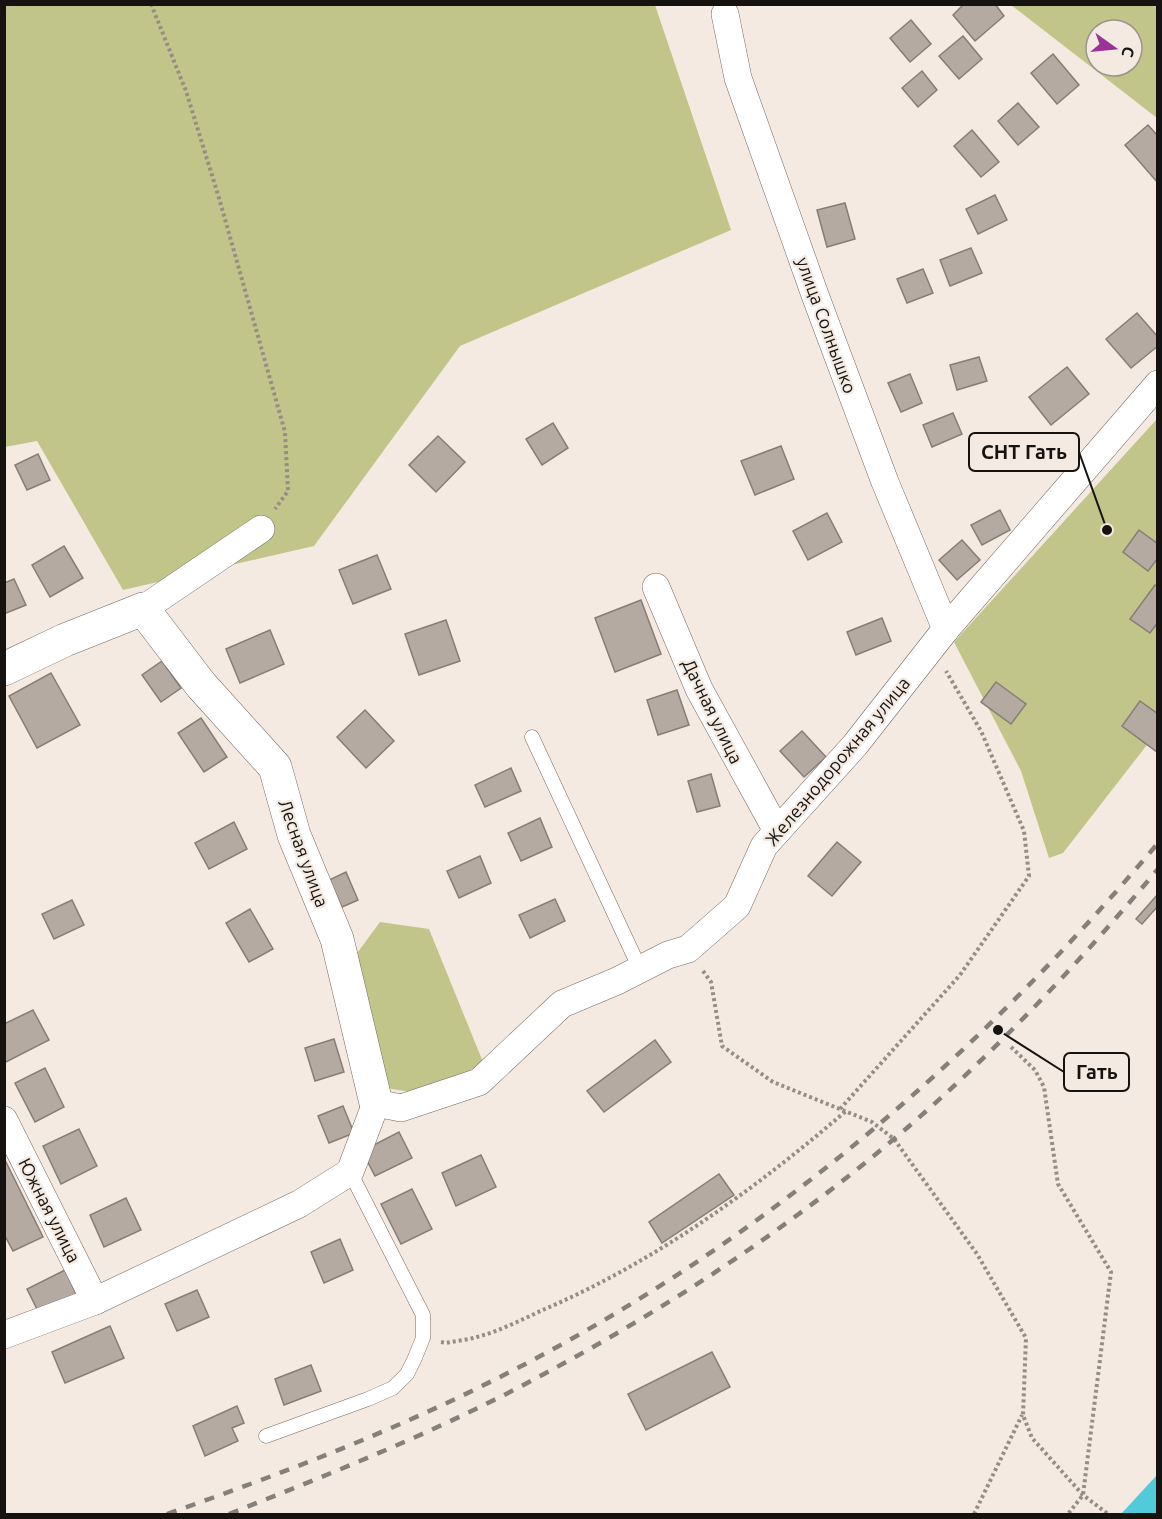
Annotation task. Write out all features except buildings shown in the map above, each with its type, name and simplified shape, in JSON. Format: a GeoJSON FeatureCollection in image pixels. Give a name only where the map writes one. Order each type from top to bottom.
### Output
{"type":"FeatureCollection","features":[{"type":"Feature","properties":{"kind":"street","name":"улица Солнышко"},"geometry":{"type":"LineString","coordinates":[[725,14],[738,78],[811,284],[885,482],[946,629]]}},
{"type":"Feature","properties":{"kind":"street","name":"Железнодорожная улица"},"geometry":{"type":"LineString","coordinates":[[376,1103],[401,1107],[480,1082],[562,1004],[668,955],[688,949],[737,906],[764,846],[855,745],[946,629],[1158,384]]}},
{"type":"Feature","properties":{"kind":"street"},"geometry":{"type":"LineString","coordinates":[[4,669],[65,640],[143,609],[261,529]]}},
{"type":"Feature","properties":{"kind":"street","name":"Дачная улица"},"geometry":{"type":"LineString","coordinates":[[656,587],[699,689],[777,831]]}},
{"type":"Feature","properties":{"kind":"street","name":"Лесная улица"},"geometry":{"type":"LineString","coordinates":[[143,609],[201,685],[275,767],[294,836],[337,939],[376,1103]]}},
{"type":"Feature","properties":{"kind":"street"},"geometry":{"type":"LineString","coordinates":[[4,1335],[95,1301],[299,1204],[350,1172],[376,1103]]}},
{"type":"Feature","properties":{"kind":"street","name":"Южная улица"},"geometry":{"type":"LineString","coordinates":[[4,1120],[95,1301]]}},
{"type":"Feature","properties":{"kind":"lane"},"geometry":{"type":"LineString","coordinates":[[532,736],[640,969]]}},
{"type":"Feature","properties":{"kind":"lane"},"geometry":{"type":"LineString","coordinates":[[266,1436],[393,1388],[407,1374],[423,1338],[423,1315],[350,1172]]}},
{"type":"Feature","properties":{"kind":"path"},"geometry":{"type":"LineString","coordinates":[[151,4],[186,91],[285,432],[288,492],[261,529]]}},
{"type":"Feature","properties":{"kind":"path"},"geometry":{"type":"LineString","coordinates":[[840,1109],[960,975],[1029,876],[1024,831],[981,731],[946,670]]}},
{"type":"Feature","properties":{"kind":"path"},"geometry":{"type":"LineString","coordinates":[[688,949],[711,982],[722,1046],[773,1082],[879,1126],[894,1139],[977,1254],[1026,1338],[1023,1415],[1032,1438],[1083,1495],[1108,1515]]}},
{"type":"Feature","properties":{"kind":"path"},"geometry":{"type":"LineString","coordinates":[[1011,1047],[1035,1070],[1044,1087],[1058,1184],[1111,1272],[1083,1495],[1068,1515]]}},
{"type":"Feature","properties":{"kind":"path"},"geometry":{"type":"LineString","coordinates":[[423,1338],[446,1343],[479,1337],[587,1291],[657,1251],[738,1197],[792,1158],[846,1111]]}},
{"type":"Feature","properties":{"kind":"path"},"geometry":{"type":"LineString","coordinates":[[974,1515],[1023,1415]]}},
{"type":"Feature","properties":{"kind":"green space"},"geometry":{"type":"Polygon","coordinates":[[[4,5],[655,5],[731,230],[460,346],[314,546],[123,590],[37,441],[5,447],[4,5]]]}},
{"type":"Feature","properties":{"kind":"green space"},"geometry":{"type":"Polygon","coordinates":[[[1011,5],[1157,5],[1157,118],[1105,78],[1144,78],[1144,18],[1084,18],[1084,62],[1011,5]]]}},
{"type":"Feature","properties":{"kind":"green space"},"geometry":{"type":"Polygon","coordinates":[[[1157,419],[1157,732],[1063,853],[1049,858],[1021,771],[954,642],[1157,419]]]}},
{"type":"Feature","properties":{"kind":"green space"},"geometry":{"type":"Polygon","coordinates":[[[380,922],[429,929],[483,1062],[432,1095],[385,1088],[355,956],[380,922]]]}},
{"type":"Feature","properties":{"kind":"water"},"geometry":{"type":"Polygon","coordinates":[[[1157,1475],[1157,1514],[1121,1514],[1157,1475]]]}},
{"type":"Feature","properties":{"kind":"railway"},"geometry":{"type":"LineString","coordinates":[[167,1514],[333,1452],[414,1418],[494,1380],[589,1329],[681,1273],[769,1211],[853,1146],[935,1076],[1012,1002],[1087,924],[1158,843]]}},
{"type":"Feature","properties":{"kind":"railway"},"geometry":{"type":"LineString","coordinates":[[229,1514],[388,1449],[506,1394],[659,1308],[770,1235],[875,1155],[974,1067],[1069,971],[1158,869]]}},
{"type":"Feature","properties":{"kind":"place","name":"СНТ Гать"},"geometry":{"type":"Point","coordinates":[1107,530]}},
{"type":"Feature","properties":{"kind":"place","name":"Гать"},"geometry":{"type":"Point","coordinates":[998,1030]}}]}
